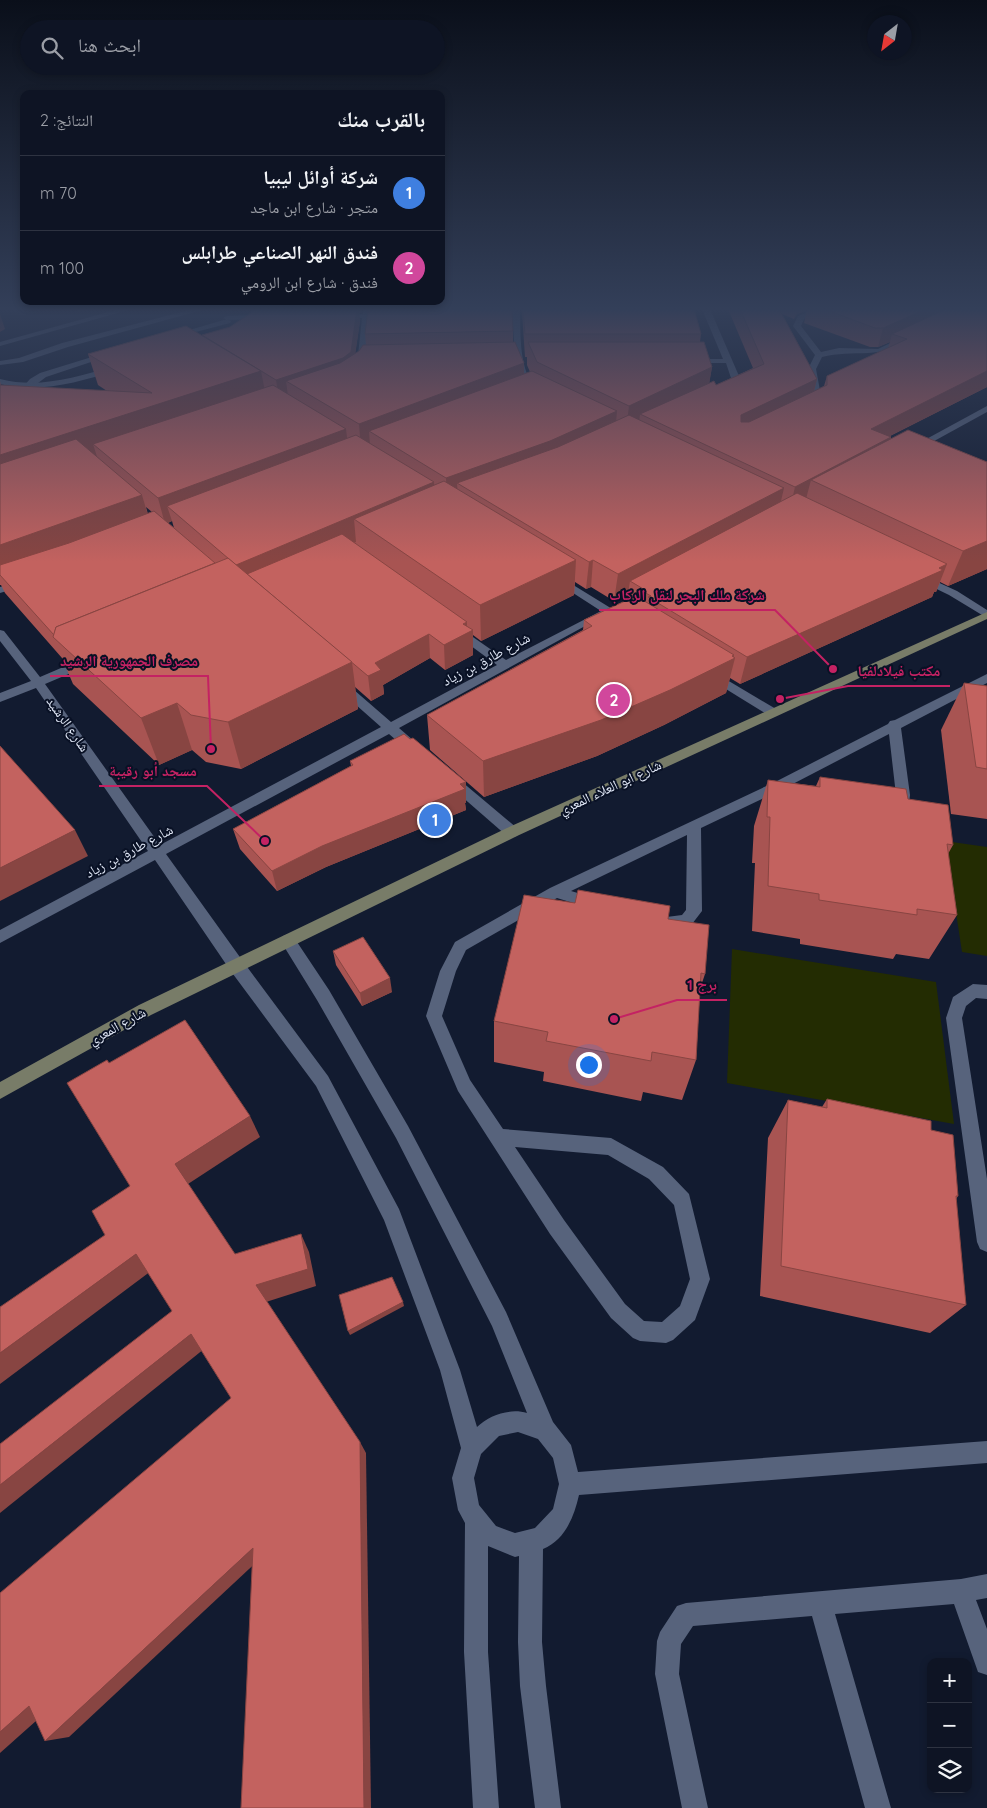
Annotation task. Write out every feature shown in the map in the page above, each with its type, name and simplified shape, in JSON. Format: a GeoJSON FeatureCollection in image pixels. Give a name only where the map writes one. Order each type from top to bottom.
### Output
{"type":"FeatureCollection","features":[{"type":"Feature","properties":{"kind":"street"},"geometry":{"type":"LineString","coordinates":[[803,409],[818,400],[817,393]]}},
{"type":"Feature","properties":{"kind":"street"},"geometry":{"type":"LineString","coordinates":[[905,453],[987,410]]}},
{"type":"Feature","properties":{"kind":"street"},"geometry":{"type":"LineString","coordinates":[[544,570],[613,608],[622,619]]}},
{"type":"Feature","properties":{"kind":"street"},"geometry":{"type":"LineString","coordinates":[[914,574],[953,594],[987,615]]}},
{"type":"Feature","properties":{"kind":"street"},"geometry":{"type":"LineString","coordinates":[[0,590],[37,578]]}},
{"type":"Feature","properties":{"kind":"street"},"geometry":{"type":"LineString","coordinates":[[953,594],[987,604]]}},
{"type":"Feature","properties":{"kind":"street","name":"شارع طارق بن زياد"},"geometry":{"type":"LineString","coordinates":[[0,936],[159,853],[613,608]]}},
{"type":"Feature","properties":{"kind":"street","name":"شارع ابو العلاء المعري"},"geometry":{"type":"LineString","coordinates":[[236,964],[512,832],[987,615]]}},
{"type":"Feature","properties":{"kind":"street"},"geometry":{"type":"LineString","coordinates":[[450,626],[506,666]]}},
{"type":"Feature","properties":{"kind":"street","name":"شارع الرشيد"},"geometry":{"type":"LineString","coordinates":[[0,633],[38,682],[236,964],[322,1081],[392,1216],[450,1370],[472,1448]]}},
{"type":"Feature","properties":{"kind":"street"},"geometry":{"type":"LineString","coordinates":[[0,698],[93,659]]}},
{"type":"Feature","properties":{"kind":"street"},"geometry":{"type":"LineString","coordinates":[[699,667],[772,712]]}},
{"type":"Feature","properties":{"kind":"street"},"geometry":{"type":"LineString","coordinates":[[330,676],[426,758]]}},
{"type":"Feature","properties":{"kind":"street"},"geometry":{"type":"LineString","coordinates":[[498,1137],[611,1147],[656,1172],[682,1200],[700,1279],[688,1313],[666,1333],[640,1331],[618,1311],[556,1228],[464,1085],[434,1016],[448,971],[460,946],[554,892],[782,784],[894,724],[987,678]]}},
{"type":"Feature","properties":{"kind":"street"},"geometry":{"type":"LineString","coordinates":[[951,697],[969,699]]}},
{"type":"Feature","properties":{"kind":"street"},"geometry":{"type":"LineString","coordinates":[[889,811],[902,804],[903,795],[894,724]]}},
{"type":"Feature","properties":{"kind":"street"},"geometry":{"type":"LineString","coordinates":[[440,770],[512,832]]}},
{"type":"Feature","properties":{"kind":"street"},"geometry":{"type":"LineString","coordinates":[[782,784],[801,789]]}},
{"type":"Feature","properties":{"kind":"street"},"geometry":{"type":"LineString","coordinates":[[649,919],[674,923],[688,920],[694,910],[694,827]]}},
{"type":"Feature","properties":{"kind":"street"},"geometry":{"type":"LineString","coordinates":[[554,892],[611,908]]}},
{"type":"Feature","properties":{"kind":"street"},"geometry":{"type":"LineString","coordinates":[[288,940],[323,995],[402,1132],[499,1319],[545,1430],[563,1453],[570,1484],[563,1515],[542,1538],[515,1545],[488,1535],[469,1510],[464,1478],[472,1448],[493,1427],[518,1421],[545,1430]]}},
{"type":"Feature","properties":{"kind":"street","name":"شارع المعري"},"geometry":{"type":"LineString","coordinates":[[0,1091],[145,1010],[236,964]]}},
{"type":"Feature","properties":{"kind":"street"},"geometry":{"type":"LineString","coordinates":[[987,992],[973,991],[959,1002],[954,1018],[985,1217],[987,1242]]}},
{"type":"Feature","properties":{"kind":"street"},"geometry":{"type":"LineString","coordinates":[[570,1484],[987,1452]]}},
{"type":"Feature","properties":{"kind":"street"},"geometry":{"type":"LineString","coordinates":[[476,1520],[476,1652],[486,1808]]}},
{"type":"Feature","properties":{"kind":"street"},"geometry":{"type":"LineString","coordinates":[[531,1541],[530,1642],[533,1686],[548,1808]]}},
{"type":"Feature","properties":{"kind":"street"},"geometry":{"type":"LineString","coordinates":[[695,1808],[667,1674],[670,1641],[686,1615],[961,1591],[987,1586]]}},
{"type":"Feature","properties":{"kind":"street"},"geometry":{"type":"LineString","coordinates":[[961,1591],[987,1663]]}},
{"type":"Feature","properties":{"kind":"street"},"geometry":{"type":"LineString","coordinates":[[820,1603],[878,1808]]}},
{"type":"Feature","properties":{"kind":"green space"},"geometry":{"type":"Polygon","coordinates":[[[945,841],[987,847],[987,956],[962,952],[945,841]]]}},
{"type":"Feature","properties":{"kind":"green space"},"geometry":{"type":"Polygon","coordinates":[[[732,949],[936,982],[954,1124],[727,1083],[732,949]]]}},
{"type":"Feature","properties":{"kind":"building"},"geometry":{"type":"Polygon","coordinates":[[[0,393],[191,393],[0,455],[0,393]]]}},
{"type":"Feature","properties":{"kind":"building"},"geometry":{"type":"Polygon","coordinates":[[[247,393],[287,393],[346,429],[158,498],[93,444],[247,393]]]}},
{"type":"Feature","properties":{"kind":"building"},"geometry":{"type":"Polygon","coordinates":[[[307,393],[442,393],[359,424],[307,393]]]}},
{"type":"Feature","properties":{"kind":"building"},"geometry":{"type":"Polygon","coordinates":[[[471,393],[580,393],[617,411],[550,441],[446,478],[369,431],[471,393]]]}},
{"type":"Feature","properties":{"kind":"building"},"geometry":{"type":"Polygon","coordinates":[[[603,393],[656,393],[629,406],[603,393]]]}},
{"type":"Feature","properties":{"kind":"building"},"geometry":{"type":"Polygon","coordinates":[[[686,393],[787,393],[741,415],[741,422],[749,422],[809,393],[942,393],[871,429],[891,437],[795,487],[640,414],[686,393]]]}},
{"type":"Feature","properties":{"kind":"building"},"geometry":{"type":"Polygon","coordinates":[[[629,415],[784,488],[618,574],[593,560],[589,562],[457,483],[558,447],[629,415]]]}},
{"type":"Feature","properties":{"kind":"building"},"geometry":{"type":"Polygon","coordinates":[[[908,430],[987,462],[987,541],[963,551],[811,480],[908,430]]]}},
{"type":"Feature","properties":{"kind":"building"},"geometry":{"type":"Polygon","coordinates":[[[356,435],[434,482],[236,565],[167,506],[356,435]]]}},
{"type":"Feature","properties":{"kind":"building"},"geometry":{"type":"Polygon","coordinates":[[[76,439],[142,495],[0,545],[0,464],[76,439]]]}},
{"type":"Feature","properties":{"kind":"building"},"geometry":{"type":"Polygon","coordinates":[[[444,481],[576,560],[480,605],[354,519],[444,481]]]}},
{"type":"Feature","properties":{"kind":"building"},"geometry":{"type":"Polygon","coordinates":[[[797,493],[947,564],[939,568],[943,570],[747,657],[648,597],[651,596],[642,591],[645,590],[630,581],[797,493]]]}},
{"type":"Feature","properties":{"kind":"building"},"geometry":{"type":"Polygon","coordinates":[[[154,511],[215,563],[56,627],[54,635],[0,575],[0,565],[69,543],[154,511]]]}},
{"type":"Feature","properties":{"kind":"building"},"geometry":{"type":"Polygon","coordinates":[[[342,534],[467,622],[463,624],[473,630],[444,645],[429,634],[375,663],[381,670],[368,676],[247,574],[342,534]]]}},
{"type":"Feature","properties":{"kind":"building"},"geometry":{"type":"Polygon","coordinates":[[[228,558],[352,662],[228,722],[191,715],[177,703],[141,718],[53,637],[56,627],[228,558]]]}},
{"type":"Feature","properties":{"kind":"building"},"geometry":{"type":"Polygon","coordinates":[[[636,596],[734,655],[732,656],[735,658],[670,690],[601,720],[483,761],[427,715],[592,626],[584,620],[636,596]]]}},
{"type":"Feature","properties":{"kind":"building"},"geometry":{"type":"Polygon","coordinates":[[[964,683],[987,686],[987,769],[976,767],[964,683]]]}},
{"type":"Feature","properties":{"kind":"building"},"geometry":{"type":"Polygon","coordinates":[[[404,734],[410,739],[413,738],[466,782],[460,784],[465,789],[322,846],[272,871],[233,829],[353,765],[350,761],[404,734]]]}},
{"type":"Feature","properties":{"kind":"building"},"geometry":{"type":"Polygon","coordinates":[[[0,746],[75,830],[0,868],[0,746]]]}},
{"type":"Feature","properties":{"kind":"building"},"geometry":{"type":"Polygon","coordinates":[[[820,777],[906,789],[908,799],[948,805],[953,845],[947,844],[957,915],[917,909],[917,915],[819,900],[819,894],[768,886],[770,817],[767,817],[768,780],[820,787],[820,777]]]}},
{"type":"Feature","properties":{"kind":"building"},"geometry":{"type":"Polygon","coordinates":[[[578,890],[670,906],[668,919],[709,925],[705,974],[701,973],[696,1060],[652,1052],[651,1061],[546,1041],[548,1032],[494,1021],[524,895],[575,903],[578,890]]]}},
{"type":"Feature","properties":{"kind":"building"},"geometry":{"type":"Polygon","coordinates":[[[363,937],[390,978],[360,993],[333,951],[363,937]]]}},
{"type":"Feature","properties":{"kind":"building"},"geometry":{"type":"Polygon","coordinates":[[[185,1020],[250,1116],[175,1164],[235,1254],[301,1234],[308,1269],[256,1285],[360,1442],[364,1808],[241,1808],[253,1548],[45,1741],[29,1706],[0,1732],[0,1593],[231,1398],[191,1334],[0,1485],[0,1444],[172,1311],[136,1254],[0,1353],[0,1307],[105,1235],[92,1211],[130,1186],[67,1083],[107,1060],[109,1063],[185,1020]]]}},
{"type":"Feature","properties":{"kind":"building"},"geometry":{"type":"Polygon","coordinates":[[[827,1099],[931,1121],[931,1130],[953,1135],[958,1196],[956,1196],[966,1305],[781,1266],[788,1100],[827,1108],[827,1099]]]}},
{"type":"Feature","properties":{"kind":"building"},"geometry":{"type":"Polygon","coordinates":[[[392,1277],[403,1302],[348,1331],[339,1295],[392,1277]]]}},
{"type":"Feature","properties":{"kind":"place","name":"شركة ملك البحر لنقل الركاب"},"geometry":{"type":"Point","coordinates":[833,669]}},
{"type":"Feature","properties":{"kind":"place","name":"مكتب فيلادلفيا"},"geometry":{"type":"Point","coordinates":[780,699]}},
{"type":"Feature","properties":{"kind":"place","name":"فندق النهر الصناعي طرابلس"},"geometry":{"type":"Point","coordinates":[614,700]}},
{"type":"Feature","properties":{"kind":"place","name":"مصرف الجمهورية الرشيد"},"geometry":{"type":"Point","coordinates":[211,749]}},
{"type":"Feature","properties":{"kind":"place","name":"شركة أوائل ليبيا"},"geometry":{"type":"Point","coordinates":[435,820]}},
{"type":"Feature","properties":{"kind":"place","name":"مسجد أبو رقيبة"},"geometry":{"type":"Point","coordinates":[265,841]}},
{"type":"Feature","properties":{"kind":"place","name":"برج 1"},"geometry":{"type":"Point","coordinates":[614,1019]}}]}
